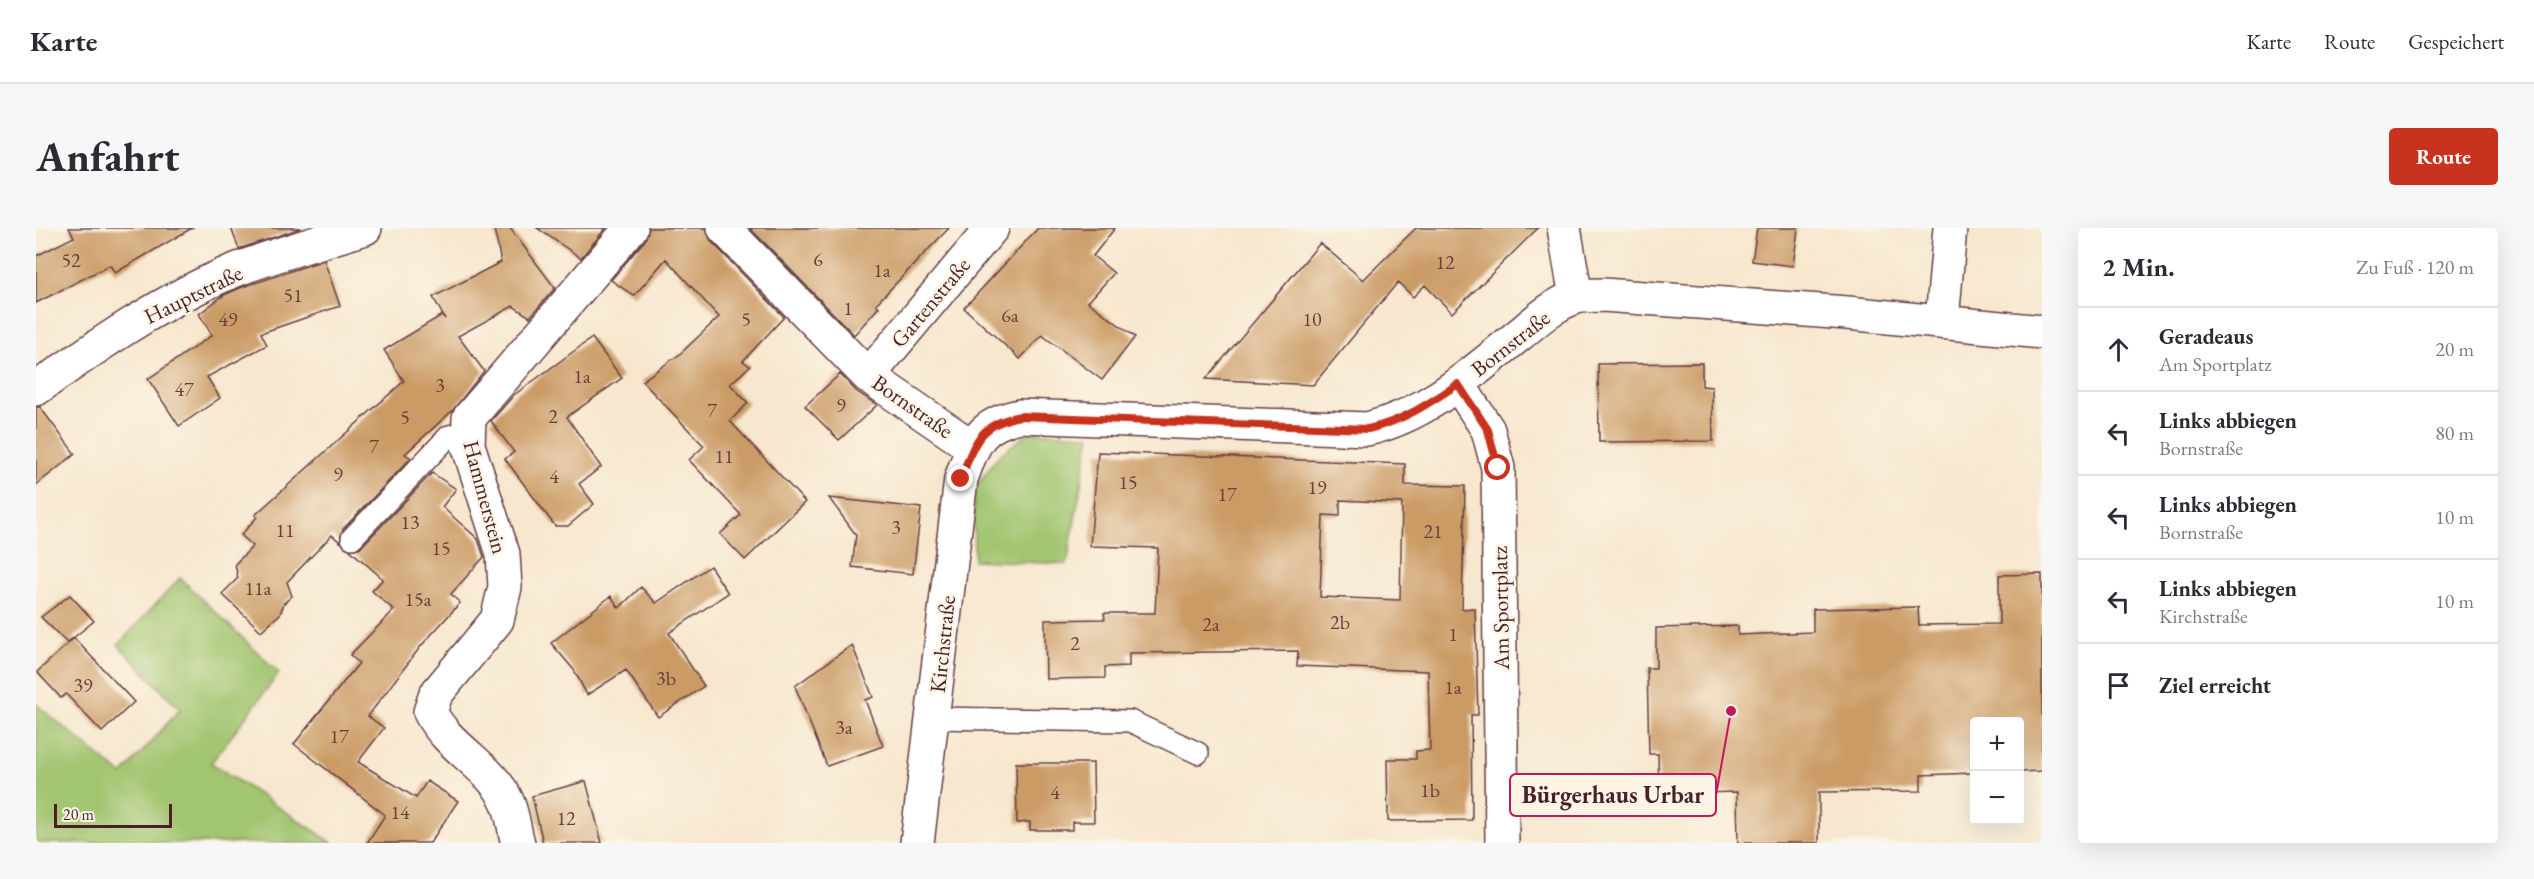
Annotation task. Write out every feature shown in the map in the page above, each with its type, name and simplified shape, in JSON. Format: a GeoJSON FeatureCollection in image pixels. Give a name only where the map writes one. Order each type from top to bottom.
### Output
{"type":"FeatureCollection","features":[{"type":"Feature","properties":{"kind":"street","name":"Hauptstraße"},"geometry":{"type":"LineString","coordinates":[[36,389],[93,349],[142,319],[233,272],[365,228]]}},
{"type":"Feature","properties":{"kind":"street","name":"Hammerstein"},"geometry":{"type":"LineString","coordinates":[[518,843],[508,802],[498,786],[439,728],[430,712],[436,694],[497,620],[505,587],[503,554],[468,445],[469,418],[631,228]]}},
{"type":"Feature","properties":{"kind":"street","name":"Bornstraße"},"geometry":{"type":"LineString","coordinates":[[724,228],[868,376],[972,447],[986,429],[1000,420],[1020,416],[1368,429],[1395,422],[1418,411],[1458,384],[1551,309],[1576,297],[1603,295],[1942,321],[2042,332]]}},
{"type":"Feature","properties":{"kind":"street","name":"Gartenstraße"},"geometry":{"type":"LineString","coordinates":[[868,376],[992,228]]}},
{"type":"Feature","properties":{"kind":"street"},"geometry":{"type":"LineString","coordinates":[[1564,228],[1576,297]]}},
{"type":"Feature","properties":{"kind":"street"},"geometry":{"type":"LineString","coordinates":[[1942,321],[1950,228]]}},
{"type":"Feature","properties":{"kind":"street","name":"Am Sportplatz"},"geometry":{"type":"LineString","coordinates":[[1458,384],[1488,430],[1498,468],[1502,843]]}},
{"type":"Feature","properties":{"kind":"street","name":"Kirchstraße"},"geometry":{"type":"LineString","coordinates":[[917,843],[961,479],[972,447]]}},
{"type":"Feature","properties":{"kind":"lane"},"geometry":{"type":"LineString","coordinates":[[352,537],[449,436],[468,432]]}},
{"type":"Feature","properties":{"kind":"lane"},"geometry":{"type":"LineString","coordinates":[[933,718],[1130,721],[1198,753]]}},
{"type":"Feature","properties":{"kind":"green space"},"geometry":{"type":"Polygon","coordinates":[[[1030,432],[1090,435],[1067,564],[974,560],[974,489],[998,456],[1030,432]]]}},
{"type":"Feature","properties":{"kind":"green space"},"geometry":{"type":"Polygon","coordinates":[[[180,578],[279,673],[211,763],[333,843],[36,843],[36,704],[122,775],[180,709],[118,645],[180,578]]]}},
{"type":"Feature","properties":{"kind":"building"},"geometry":{"type":"Polygon","coordinates":[[[69,228],[192,228],[115,273],[110,265],[36,303],[36,256],[74,237],[69,228]]]}},
{"type":"Feature","properties":{"kind":"building"},"geometry":{"type":"Polygon","coordinates":[[[231,228],[301,228],[239,249],[231,228]]]}},
{"type":"Feature","properties":{"kind":"building"},"geometry":{"type":"Polygon","coordinates":[[[494,228],[510,228],[555,288],[530,317],[513,306],[458,336],[484,371],[453,410],[405,454],[411,458],[343,529],[340,542],[332,535],[287,582],[292,596],[284,603],[280,614],[261,631],[222,594],[238,578],[235,564],[253,546],[241,535],[257,517],[255,515],[404,381],[384,350],[442,315],[445,319],[433,297],[501,262],[494,228]]]}},
{"type":"Feature","properties":{"kind":"building"},"geometry":{"type":"Polygon","coordinates":[[[537,228],[606,228],[581,258],[537,228]]]}},
{"type":"Feature","properties":{"kind":"building"},"geometry":{"type":"Polygon","coordinates":[[[649,228],[706,228],[711,241],[784,317],[743,361],[750,366],[730,384],[748,403],[730,421],[805,502],[745,560],[720,534],[741,515],[689,460],[704,446],[642,381],[680,354],[719,317],[666,259],[634,296],[611,280],[645,240],[649,228]]]}},
{"type":"Feature","properties":{"kind":"building"},"geometry":{"type":"Polygon","coordinates":[[[750,228],[949,228],[876,304],[879,307],[854,335],[750,228]]]}},
{"type":"Feature","properties":{"kind":"building"},"geometry":{"type":"Polygon","coordinates":[[[1038,228],[1115,228],[1093,256],[1114,273],[1088,302],[1135,337],[1102,380],[1042,335],[1020,359],[964,308],[1038,228]]]}},
{"type":"Feature","properties":{"kind":"building"},"geometry":{"type":"Polygon","coordinates":[[[1416,228],[1538,228],[1452,313],[1425,285],[1413,297],[1398,282],[1313,385],[1206,379],[1320,243],[1363,280],[1416,228]]]}},
{"type":"Feature","properties":{"kind":"building"},"geometry":{"type":"Polygon","coordinates":[[[1757,228],[1798,228],[1793,266],[1752,261],[1757,228]]]}},
{"type":"Feature","properties":{"kind":"building"},"geometry":{"type":"Polygon","coordinates":[[[324,260],[340,306],[261,333],[267,345],[207,377],[220,398],[179,426],[148,379],[212,335],[199,314],[224,295],[240,288],[324,260]]]}},
{"type":"Feature","properties":{"kind":"building"},"geometry":{"type":"Polygon","coordinates":[[[592,338],[622,378],[567,417],[601,467],[579,484],[594,504],[568,526],[555,526],[505,459],[514,452],[491,421],[514,395],[592,338]]]}},
{"type":"Feature","properties":{"kind":"building"},"geometry":{"type":"Polygon","coordinates":[[[1702,363],[1702,386],[1712,387],[1713,441],[1599,442],[1598,364],[1702,363]]]}},
{"type":"Feature","properties":{"kind":"building"},"geometry":{"type":"Polygon","coordinates":[[[840,374],[856,391],[877,405],[839,440],[805,406],[840,374]]]}},
{"type":"Feature","properties":{"kind":"building"},"geometry":{"type":"Polygon","coordinates":[[[36,407],[40,407],[75,454],[36,485],[36,407]]]}},
{"type":"Feature","properties":{"kind":"building"},"geometry":{"type":"Polygon","coordinates":[[[1098,452],[1405,464],[1405,485],[1465,486],[1462,609],[1475,608],[1478,715],[1471,715],[1472,820],[1388,821],[1387,759],[1416,759],[1416,751],[1430,750],[1428,671],[1297,666],[1298,651],[1129,653],[1129,666],[1105,667],[1105,678],[1046,679],[1045,620],[1105,619],[1104,613],[1155,613],[1158,548],[1090,546],[1098,452]],[[1340,500],[1340,516],[1323,515],[1320,597],[1400,600],[1402,503],[1340,500]]]}},
{"type":"Feature","properties":{"kind":"building"},"geometry":{"type":"Polygon","coordinates":[[[432,473],[456,489],[442,507],[478,539],[484,557],[451,594],[460,603],[421,646],[368,716],[384,728],[358,762],[416,798],[427,781],[458,801],[430,843],[367,843],[385,815],[294,744],[359,663],[350,655],[394,610],[372,591],[383,579],[350,550],[361,547],[432,473]]]}},
{"type":"Feature","properties":{"kind":"building"},"geometry":{"type":"Polygon","coordinates":[[[829,498],[921,508],[913,574],[852,567],[856,535],[829,498]]]}},
{"type":"Feature","properties":{"kind":"building"},"geometry":{"type":"Polygon","coordinates":[[[710,566],[728,593],[669,633],[704,686],[658,717],[626,670],[587,695],[574,670],[551,643],[611,596],[619,608],[641,587],[656,603],[710,566]]]}},
{"type":"Feature","properties":{"kind":"building"},"geometry":{"type":"Polygon","coordinates":[[[2042,574],[2042,771],[2024,772],[2024,717],[1970,717],[1970,773],[1921,775],[1921,791],[1819,792],[1819,843],[1738,843],[1737,792],[1659,794],[1658,754],[1649,754],[1647,668],[1656,668],[1656,628],[1738,626],[1738,635],[1813,632],[1813,609],[1918,607],[1919,625],[1999,624],[1999,575],[2042,574]]]}},
{"type":"Feature","properties":{"kind":"building"},"geometry":{"type":"Polygon","coordinates":[[[70,595],[94,621],[67,643],[41,617],[70,595]]]}},
{"type":"Feature","properties":{"kind":"building"},"geometry":{"type":"Polygon","coordinates":[[[74,638],[134,702],[102,732],[66,694],[61,698],[37,672],[74,638]]]}},
{"type":"Feature","properties":{"kind":"building"},"geometry":{"type":"Polygon","coordinates":[[[852,645],[873,697],[865,700],[883,746],[827,766],[795,686],[852,645]]]}},
{"type":"Feature","properties":{"kind":"building"},"geometry":{"type":"Polygon","coordinates":[[[1016,763],[1093,763],[1094,822],[1072,822],[1072,830],[1030,830],[1030,822],[1017,823],[1016,763]]]}},
{"type":"Feature","properties":{"kind":"building"},"geometry":{"type":"Polygon","coordinates":[[[586,781],[602,843],[543,843],[532,796],[586,781]]]}},
{"type":"Feature","properties":{"kind":"place","name":"Bürgerhaus Urbar"},"geometry":{"type":"Point","coordinates":[1731,711]}},
{"type":"Feature","properties":{"kind":"route"},"geometry":{"type":"LineString","coordinates":[[961,479],[972,447],[986,429],[1000,420],[1020,416],[1368,429],[1395,422],[1418,411],[1458,384],[1488,430],[1498,468]]}}]}
